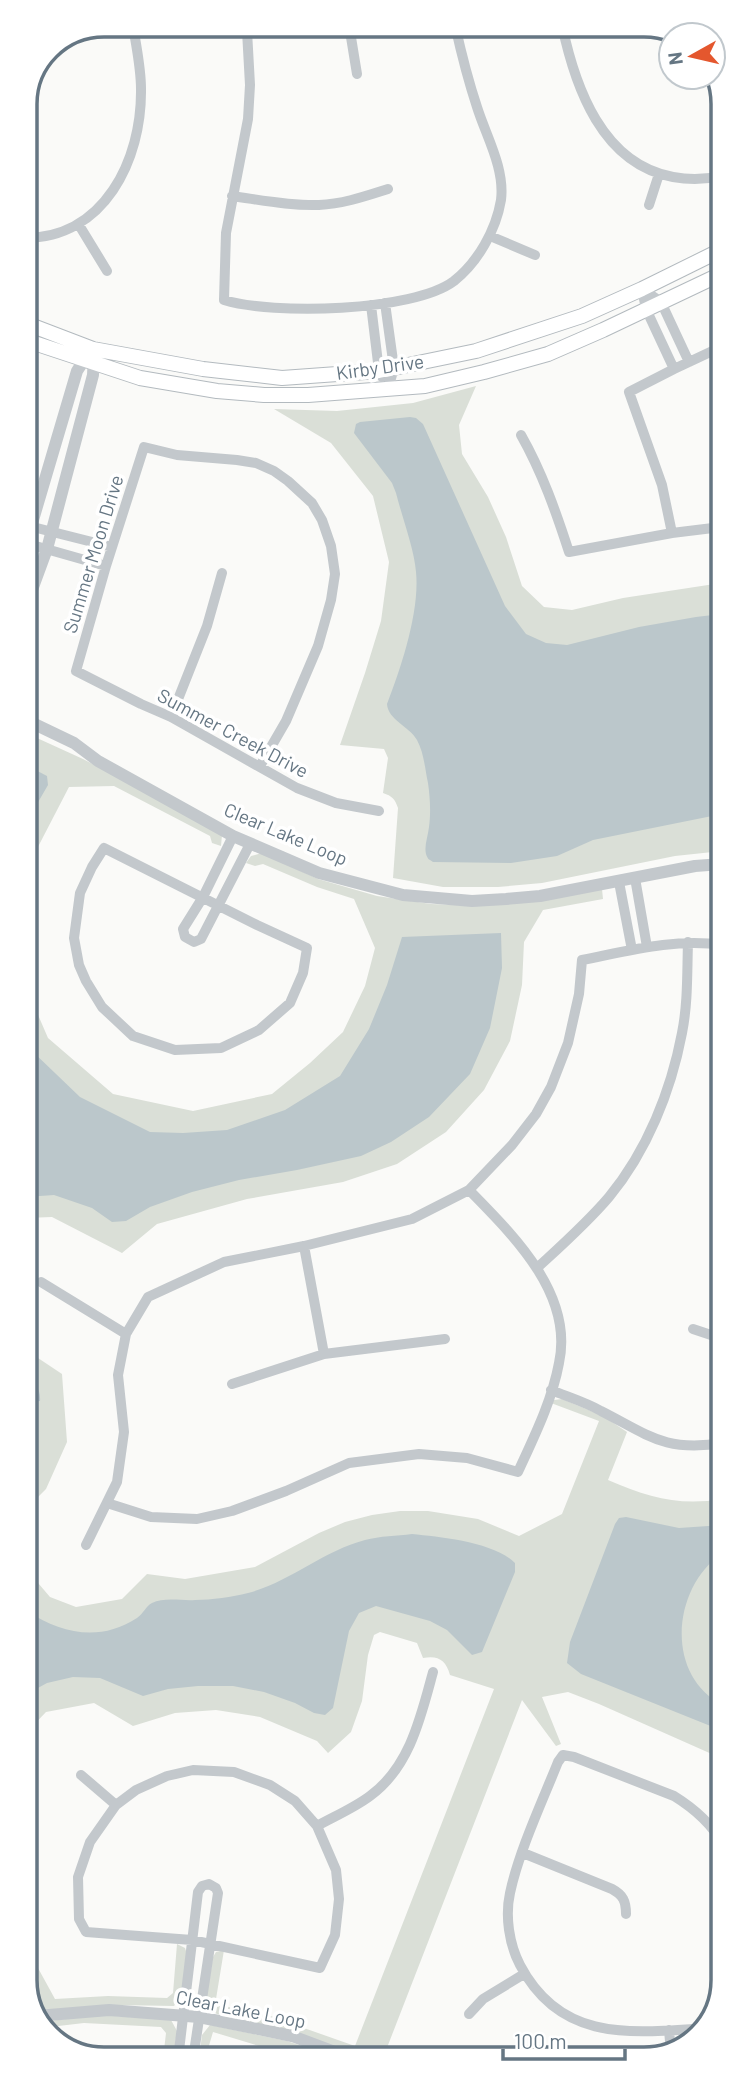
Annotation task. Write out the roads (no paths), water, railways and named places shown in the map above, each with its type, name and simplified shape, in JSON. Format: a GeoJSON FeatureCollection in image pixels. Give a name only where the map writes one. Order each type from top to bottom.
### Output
{"type":"FeatureCollection","features":[{"type":"Feature","properties":{"kind":"main road","name":"Kirby Drive"},"geometry":{"type":"LineString","coordinates":[[37,343],[90,357],[282,378],[379,371],[476,351],[582,316],[711,255]]}},
{"type":"Feature","properties":{"kind":"main road","name":"Kirby Drive"},"geometry":{"type":"LineString","coordinates":[[37,329],[90,357],[140,378],[217,391],[264,395],[308,395],[388,389],[425,386],[548,354],[711,279]]}},
{"type":"Feature","properties":{"kind":"street"},"geometry":{"type":"LineString","coordinates":[[37,237],[52,236],[79,225],[93,214],[111,193],[122,173],[136,133],[141,92],[141,72],[135,37]]}},
{"type":"Feature","properties":{"kind":"street"},"geometry":{"type":"LineString","coordinates":[[247,37],[250,85],[248,119],[232,196],[224,255],[224,300],[242,305],[290,308],[371,305],[420,296],[453,282],[477,257],[490,236],[501,199],[500,185],[496,158],[477,107],[458,37]]}},
{"type":"Feature","properties":{"kind":"street"},"geometry":{"type":"LineString","coordinates":[[351,37],[357,74]]}},
{"type":"Feature","properties":{"kind":"street"},"geometry":{"type":"LineString","coordinates":[[566,37],[581,87],[598,126],[610,141],[638,164],[659,174],[697,179],[711,177]]}},
{"type":"Feature","properties":{"kind":"street"},"geometry":{"type":"LineString","coordinates":[[649,205],[659,174]]}},
{"type":"Feature","properties":{"kind":"street"},"geometry":{"type":"LineString","coordinates":[[232,196],[279,203],[319,205],[351,200],[388,189]]}},
{"type":"Feature","properties":{"kind":"street"},"geometry":{"type":"LineString","coordinates":[[79,225],[107,271]]}},
{"type":"Feature","properties":{"kind":"street"},"geometry":{"type":"LineString","coordinates":[[490,236],[535,255]]}},
{"type":"Feature","properties":{"kind":"street"},"geometry":{"type":"LineString","coordinates":[[642,289],[661,302],[689,362]]}},
{"type":"Feature","properties":{"kind":"street"},"geometry":{"type":"LineString","coordinates":[[642,289],[646,309],[674,369]]}},
{"type":"Feature","properties":{"kind":"street"},"geometry":{"type":"LineString","coordinates":[[385,303],[394,368],[388,389]]}},
{"type":"Feature","properties":{"kind":"street"},"geometry":{"type":"LineString","coordinates":[[371,305],[379,371],[388,389]]}},
{"type":"Feature","properties":{"kind":"street"},"geometry":{"type":"LineString","coordinates":[[672,533],[662,485],[629,392],[711,352]]}},
{"type":"Feature","properties":{"kind":"street"},"geometry":{"type":"LineString","coordinates":[[37,498],[77,371],[90,357]]}},
{"type":"Feature","properties":{"kind":"street"},"geometry":{"type":"LineString","coordinates":[[37,576],[47,549],[90,357]]}},
{"type":"Feature","properties":{"kind":"street"},"geometry":{"type":"LineString","coordinates":[[521,435],[555,509],[569,552],[711,528]]}},
{"type":"Feature","properties":{"kind":"street","name":"Summer Moon Drive"},"geometry":{"type":"LineString","coordinates":[[76,671],[144,447],[177,455],[256,463],[274,471],[312,503],[322,520],[331,547],[335,574],[318,646],[286,721],[260,766]]}},
{"type":"Feature","properties":{"kind":"street"},"geometry":{"type":"LineString","coordinates":[[37,528],[112,547]]}},
{"type":"Feature","properties":{"kind":"street"},"geometry":{"type":"LineString","coordinates":[[37,547],[106,566]]}},
{"type":"Feature","properties":{"kind":"street"},"geometry":{"type":"LineString","coordinates":[[171,717],[207,626],[222,573]]}},
{"type":"Feature","properties":{"kind":"street","name":"Summer Creek Drive"},"geometry":{"type":"LineString","coordinates":[[76,671],[171,717],[298,788],[336,803],[379,811]]}},
{"type":"Feature","properties":{"kind":"street","name":"Clear Lake Loop"},"geometry":{"type":"LineString","coordinates":[[37,725],[74,743],[98,761],[250,844],[320,873],[403,895],[435,899],[506,900],[711,865]]}},
{"type":"Feature","properties":{"kind":"street"},"geometry":{"type":"LineString","coordinates":[[37,735],[98,761]]}},
{"type":"Feature","properties":{"kind":"street"},"geometry":{"type":"LineString","coordinates":[[233,836],[203,897],[183,929],[185,937],[194,942],[201,939],[250,844]]}},
{"type":"Feature","properties":{"kind":"street"},"geometry":{"type":"LineString","coordinates":[[104,848],[203,897],[307,948],[303,973],[290,1003],[259,1030],[221,1048],[175,1050],[133,1035],[102,1007],[86,981],[79,965],[74,938],[80,893],[104,848]]}},
{"type":"Feature","properties":{"kind":"street"},"geometry":{"type":"LineString","coordinates":[[635,878],[648,947]]}},
{"type":"Feature","properties":{"kind":"street"},"geometry":{"type":"LineString","coordinates":[[619,881],[632,950]]}},
{"type":"Feature","properties":{"kind":"street"},"geometry":{"type":"LineString","coordinates":[[537,1268],[582,1227],[610,1195],[653,1126],[673,1070],[682,1032],[688,942]]}},
{"type":"Feature","properties":{"kind":"street"},"geometry":{"type":"LineString","coordinates":[[86,1545],[117,1482],[124,1432],[118,1375],[126,1334],[148,1297],[224,1262],[304,1246],[412,1219],[469,1190],[512,1145],[536,1114],[551,1087],[568,1043],[579,994],[582,960],[688,942],[711,944]]}},
{"type":"Feature","properties":{"kind":"street"},"geometry":{"type":"LineString","coordinates":[[107,1503],[151,1517],[197,1519],[232,1511],[349,1463],[419,1454],[467,1458],[518,1472],[540,1425],[560,1362],[561,1328],[552,1295],[537,1268],[469,1190]]}},
{"type":"Feature","properties":{"kind":"street"},"geometry":{"type":"LineString","coordinates":[[304,1246],[324,1354]]}},
{"type":"Feature","properties":{"kind":"street"},"geometry":{"type":"LineString","coordinates":[[41,1282],[126,1334]]}},
{"type":"Feature","properties":{"kind":"street"},"geometry":{"type":"LineString","coordinates":[[693,1329],[711,1335]]}},
{"type":"Feature","properties":{"kind":"street"},"geometry":{"type":"LineString","coordinates":[[232,1384],[324,1354],[445,1339]]}},
{"type":"Feature","properties":{"kind":"street"},"geometry":{"type":"LineString","coordinates":[[551,1390],[595,1407],[664,1442],[689,1446],[711,1444]]}},
{"type":"Feature","properties":{"kind":"street"},"geometry":{"type":"LineString","coordinates":[[317,1826],[371,1796],[393,1773],[414,1738],[433,1671]]}},
{"type":"Feature","properties":{"kind":"street"},"geometry":{"type":"LineString","coordinates":[[690,2029],[632,2032],[589,2025],[554,2008],[538,1993],[517,1960],[508,1926],[510,1893],[523,1853],[563,1755],[674,1796],[690,1805],[711,1828]]}},
{"type":"Feature","properties":{"kind":"street"},"geometry":{"type":"LineString","coordinates":[[193,1770],[234,1772],[270,1785],[295,1801],[317,1826],[336,1870],[339,1899],[335,1935],[320,1968],[192,1940],[86,1932],[79,1919],[78,1877],[90,1842],[116,1805],[136,1790],[167,1776],[193,1770]]}},
{"type":"Feature","properties":{"kind":"street"},"geometry":{"type":"LineString","coordinates":[[81,1775],[116,1805]]}},
{"type":"Feature","properties":{"kind":"street"},"geometry":{"type":"LineString","coordinates":[[523,1853],[612,1889],[626,1902],[626,1914]]}},
{"type":"Feature","properties":{"kind":"street"},"geometry":{"type":"LineString","coordinates":[[180,2047],[198,1892],[202,1885],[209,1884],[216,1888],[218,1893],[195,2047]]}},
{"type":"Feature","properties":{"kind":"street"},"geometry":{"type":"LineString","coordinates":[[469,2014],[483,1999],[524,1974]]}},
{"type":"Feature","properties":{"kind":"street"},"geometry":{"type":"LineString","coordinates":[[188,1979],[204,1981]]}},
{"type":"Feature","properties":{"kind":"street","name":"Clear Lake Loop"},"geometry":{"type":"LineString","coordinates":[[47,2015],[109,2010],[184,2015],[292,2036],[322,2047]]}},
{"type":"Feature","properties":{"kind":"street"},"geometry":{"type":"LineString","coordinates":[[669,2030],[670,2042]]}}]}
